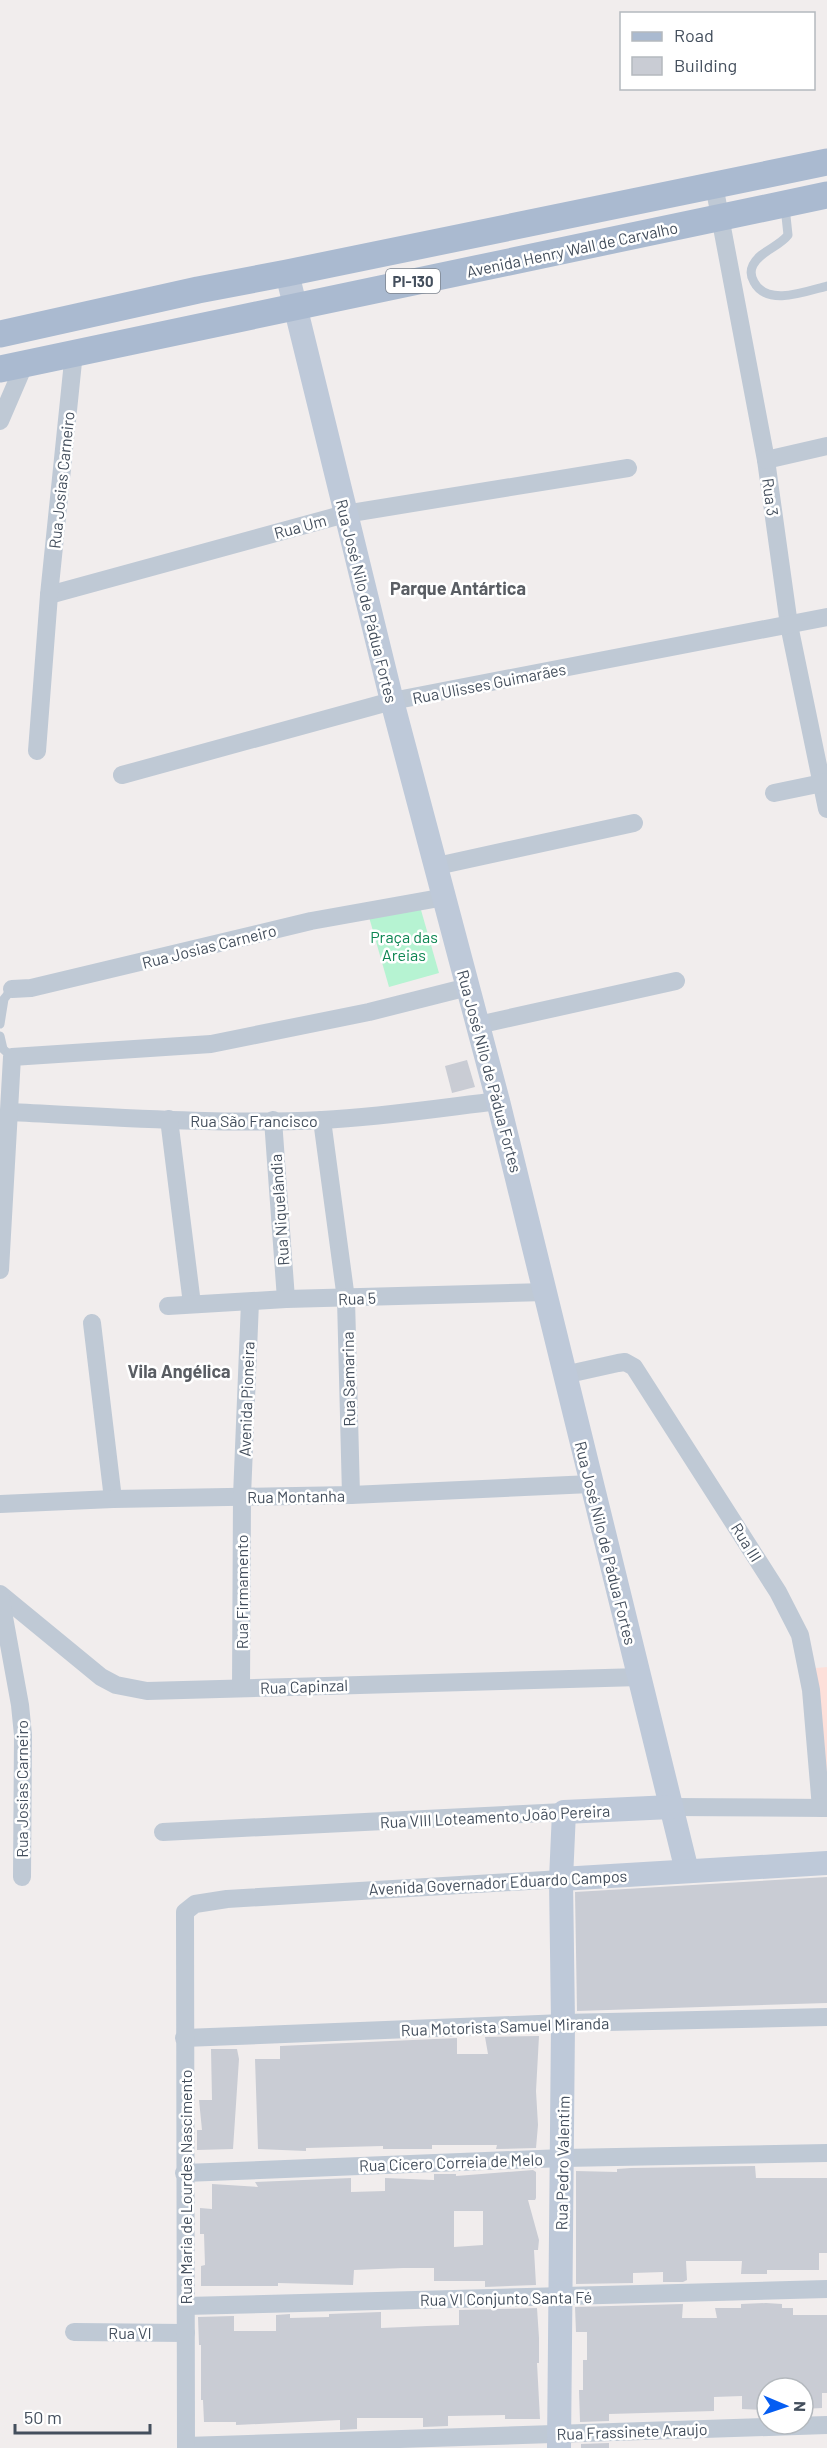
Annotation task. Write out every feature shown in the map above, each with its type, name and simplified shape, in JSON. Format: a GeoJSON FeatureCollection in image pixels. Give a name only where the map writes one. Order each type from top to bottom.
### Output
{"type":"FeatureCollection","features":[{"type":"Feature","properties":{"kind":"main road","name":"Avenida Henry Wall de Carvalho"},"geometry":{"type":"LineString","coordinates":[[0,334],[198,290],[827,162]]}},
{"type":"Feature","properties":{"kind":"main road","name":"Avenida Henry Wall de Carvalho"},"geometry":{"type":"LineString","coordinates":[[13,366],[827,195]]}},
{"type":"Feature","properties":{"kind":"street","name":"Rua 3"},"geometry":{"type":"LineString","coordinates":[[714,185],[766,460],[789,625],[825,782],[827,809]]}},
{"type":"Feature","properties":{"kind":"street","name":"Rua José Nilo de Pádua Fortes"},"geometry":{"type":"LineString","coordinates":[[287,273],[392,701],[445,897],[546,1292],[564,1375],[687,1871]]}},
{"type":"Feature","properties":{"kind":"street","name":"Rua Josias Carneiro"},"geometry":{"type":"LineString","coordinates":[[37,751],[49,595],[74,352]]}},
{"type":"Feature","properties":{"kind":"street"},"geometry":{"type":"LineString","coordinates":[[0,421],[13,366]]}},
{"type":"Feature","properties":{"kind":"street"},"geometry":{"type":"LineString","coordinates":[[766,460],[827,446]]}},
{"type":"Feature","properties":{"kind":"street","name":"Rua Um"},"geometry":{"type":"LineString","coordinates":[[49,595],[345,514],[628,468]]}},
{"type":"Feature","properties":{"kind":"street","name":"Rua Ulisses Guimarães"},"geometry":{"type":"LineString","coordinates":[[122,775],[392,701],[827,617]]}},
{"type":"Feature","properties":{"kind":"street"},"geometry":{"type":"LineString","coordinates":[[774,793],[825,782]]}},
{"type":"Feature","properties":{"kind":"street"},"geometry":{"type":"LineString","coordinates":[[437,867],[634,823]]}},
{"type":"Feature","properties":{"kind":"street","name":"Rua Josias Carneiro"},"geometry":{"type":"LineString","coordinates":[[12,989],[31,988],[311,921],[445,897]]}},
{"type":"Feature","properties":{"kind":"street"},"geometry":{"type":"LineString","coordinates":[[478,1025],[676,981]]}},
{"type":"Feature","properties":{"kind":"street"},"geometry":{"type":"LineString","coordinates":[[0,1270],[12,1057],[211,1044],[369,1012],[468,987]]}},
{"type":"Feature","properties":{"kind":"street","name":"Rua São Francisco"},"geometry":{"type":"LineString","coordinates":[[9,1112],[169,1119],[322,1120],[404,1113],[498,1101]]}},
{"type":"Feature","properties":{"kind":"street"},"geometry":{"type":"LineString","coordinates":[[169,1119],[192,1304]]}},
{"type":"Feature","properties":{"kind":"street","name":"Rua Niquelândia"},"geometry":{"type":"LineString","coordinates":[[273,1120],[286,1299]]}},
{"type":"Feature","properties":{"kind":"street","name":"Rua Samarina"},"geometry":{"type":"LineString","coordinates":[[322,1120],[346,1299],[351,1495]]}},
{"type":"Feature","properties":{"kind":"street","name":"Rua 5"},"geometry":{"type":"LineString","coordinates":[[168,1306],[286,1299],[546,1292]]}},
{"type":"Feature","properties":{"kind":"street","name":"Avenida Pioneira"},"geometry":{"type":"LineString","coordinates":[[242,1496],[250,1302]]}},
{"type":"Feature","properties":{"kind":"street"},"geometry":{"type":"LineString","coordinates":[[92,1323],[113,1499]]}},
{"type":"Feature","properties":{"kind":"street","name":"Rua III"},"geometry":{"type":"LineString","coordinates":[[564,1375],[625,1362],[634,1367],[778,1592],[800,1635],[806,1656],[824,1808]]}},
{"type":"Feature","properties":{"kind":"street","name":"Rua Montanha"},"geometry":{"type":"LineString","coordinates":[[0,1504],[113,1499],[351,1495],[591,1484]]}},
{"type":"Feature","properties":{"kind":"street","name":"Rua Firmamento"},"geometry":{"type":"LineString","coordinates":[[241,1688],[242,1496]]}},
{"type":"Feature","properties":{"kind":"street","name":"Rua Josias Carneiro"},"geometry":{"type":"LineString","coordinates":[[0,1595],[20,1705],[23,1736],[22,1877]]}},
{"type":"Feature","properties":{"kind":"street","name":"Rua Capinzal"},"geometry":{"type":"LineString","coordinates":[[0,1595],[101,1677],[116,1684],[147,1691],[640,1677]]}},
{"type":"Feature","properties":{"kind":"street","name":"Rua VIII Loteamento João Pereira"},"geometry":{"type":"LineString","coordinates":[[163,1832],[671,1807],[824,1808]]}},
{"type":"Feature","properties":{"kind":"street","name":"Rua Pedro Valentim"},"geometry":{"type":"LineString","coordinates":[[559,2440],[563,2158],[561,1879],[564,1812]]}},
{"type":"Feature","properties":{"kind":"street","name":"Avenida Governador Eduardo Campos"},"geometry":{"type":"LineString","coordinates":[[183,1925],[185,1911],[195,1904],[227,1899],[827,1863]]}},
{"type":"Feature","properties":{"kind":"street","name":"Rua Maria de Lourdes Nascimento"},"geometry":{"type":"LineString","coordinates":[[183,1925],[186,2447]]}},
{"type":"Feature","properties":{"kind":"street","name":"Rua Motorista Samuel Miranda"},"geometry":{"type":"LineString","coordinates":[[184,2038],[563,2023],[827,2017]]}},
{"type":"Feature","properties":{"kind":"street","name":"Rua Cícero Correia de Melo"},"geometry":{"type":"LineString","coordinates":[[184,2173],[563,2158],[827,2153]]}},
{"type":"Feature","properties":{"kind":"street","name":"Rua VI Conjunto Santa Fé"},"geometry":{"type":"LineString","coordinates":[[186,2307],[827,2289]]}},
{"type":"Feature","properties":{"kind":"street","name":"Rua VI"},"geometry":{"type":"LineString","coordinates":[[74,2332],[186,2333]]}},
{"type":"Feature","properties":{"kind":"street","name":"Rua Frassinete Araujo"},"geometry":{"type":"LineString","coordinates":[[186,2447],[559,2440],[827,2425]]}},
{"type":"Feature","properties":{"kind":"lane"},"geometry":{"type":"LineString","coordinates":[[785,204],[788,235],[757,259],[752,266],[752,280],[758,289],[778,296],[827,286]]}},
{"type":"Feature","properties":{"kind":"lane","name":"Rua Josias Carneiro"},"geometry":{"type":"LineString","coordinates":[[0,1024],[4,999],[12,989]]}},
{"type":"Feature","properties":{"kind":"lane"},"geometry":{"type":"LineString","coordinates":[[0,1036],[3,1049],[12,1057]]}},
{"type":"Feature","properties":{"kind":"shaded area"},"geometry":{"type":"Polygon","coordinates":[[[827,1667],[827,1777],[823,1777],[816,1668],[827,1667]]]}},
{"type":"Feature","properties":{"kind":"green space","name":"Praça das Areias"},"geometry":{"type":"Polygon","coordinates":[[[419,903],[439,973],[389,987],[369,917],[419,903]]]}},
{"type":"Feature","properties":{"kind":"building"},"geometry":{"type":"Polygon","coordinates":[[[467,1060],[475,1087],[452,1093],[445,1066],[467,1060]]]}},
{"type":"Feature","properties":{"kind":"building"},"geometry":{"type":"Polygon","coordinates":[[[827,1877],[827,2003],[577,2011],[575,1892],[827,1877]]]}},
{"type":"Feature","properties":{"kind":"building"},"geometry":{"type":"Polygon","coordinates":[[[539,2036],[536,2148],[496,2149],[497,2145],[432,2145],[432,2149],[383,2149],[383,2146],[306,2148],[306,2151],[258,2149],[255,2059],[280,2059],[280,2046],[457,2038],[457,2054],[488,2054],[485,2037],[539,2036]]]}},
{"type":"Feature","properties":{"kind":"building"},"geometry":{"type":"Polygon","coordinates":[[[211,2049],[237,2049],[239,2059],[233,2149],[197,2150],[197,2130],[202,2130],[199,2100],[212,2100],[211,2049]]]}},
{"type":"Feature","properties":{"kind":"building"},"geometry":{"type":"Polygon","coordinates":[[[755,2166],[756,2178],[827,2178],[827,2253],[819,2253],[819,2270],[767,2270],[767,2274],[741,2274],[742,2261],[686,2261],[687,2280],[683,2282],[663,2282],[663,2272],[633,2273],[633,2283],[576,2284],[576,2171],[617,2172],[617,2169],[631,2168],[755,2166]]]}},
{"type":"Feature","properties":{"kind":"building"},"geometry":{"type":"Polygon","coordinates":[[[533,2170],[536,2172],[536,2198],[528,2200],[539,2240],[538,2250],[534,2250],[536,2285],[485,2287],[485,2281],[434,2281],[434,2268],[403,2268],[354,2270],[353,2285],[278,2283],[278,2286],[201,2286],[201,2266],[205,2265],[204,2234],[200,2234],[200,2208],[212,2209],[212,2184],[258,2187],[255,2182],[351,2178],[351,2192],[385,2191],[385,2178],[434,2180],[434,2174],[456,2174],[456,2176],[533,2170]],[[454,2211],[454,2247],[483,2245],[483,2211],[454,2211]]]}},
{"type":"Feature","properties":{"kind":"building"},"geometry":{"type":"Polygon","coordinates":[[[683,2304],[682,2318],[717,2318],[715,2308],[741,2308],[741,2304],[782,2304],[782,2308],[793,2308],[793,2315],[827,2315],[827,2393],[822,2393],[822,2408],[815,2408],[815,2376],[755,2376],[755,2410],[742,2409],[742,2396],[714,2397],[714,2411],[609,2414],[609,2421],[580,2422],[579,2390],[583,2390],[583,2360],[587,2360],[587,2332],[576,2332],[575,2307],[683,2304]]]}},
{"type":"Feature","properties":{"kind":"building"},"geometry":{"type":"Polygon","coordinates":[[[537,2308],[540,2419],[505,2419],[505,2415],[448,2416],[448,2426],[423,2427],[423,2418],[357,2418],[357,2429],[340,2430],[340,2420],[236,2425],[236,2422],[204,2422],[198,2317],[234,2316],[234,2331],[276,2331],[276,2315],[290,2314],[290,2318],[329,2317],[329,2314],[381,2312],[381,2328],[459,2325],[459,2310],[537,2308]]]}},
{"type":"Feature","properties":{"kind":"building"},"geometry":{"type":"Polygon","coordinates":[[[609,2443],[609,2448],[581,2448],[581,2444],[609,2443]]]}},
{"type":"Feature","properties":{"kind":"district","name":"Parque Antártica"},"geometry":{"type":"Point","coordinates":[458,588]}},
{"type":"Feature","properties":{"kind":"district","name":"Vila Angélica"},"geometry":{"type":"Point","coordinates":[179,1371]}}]}
